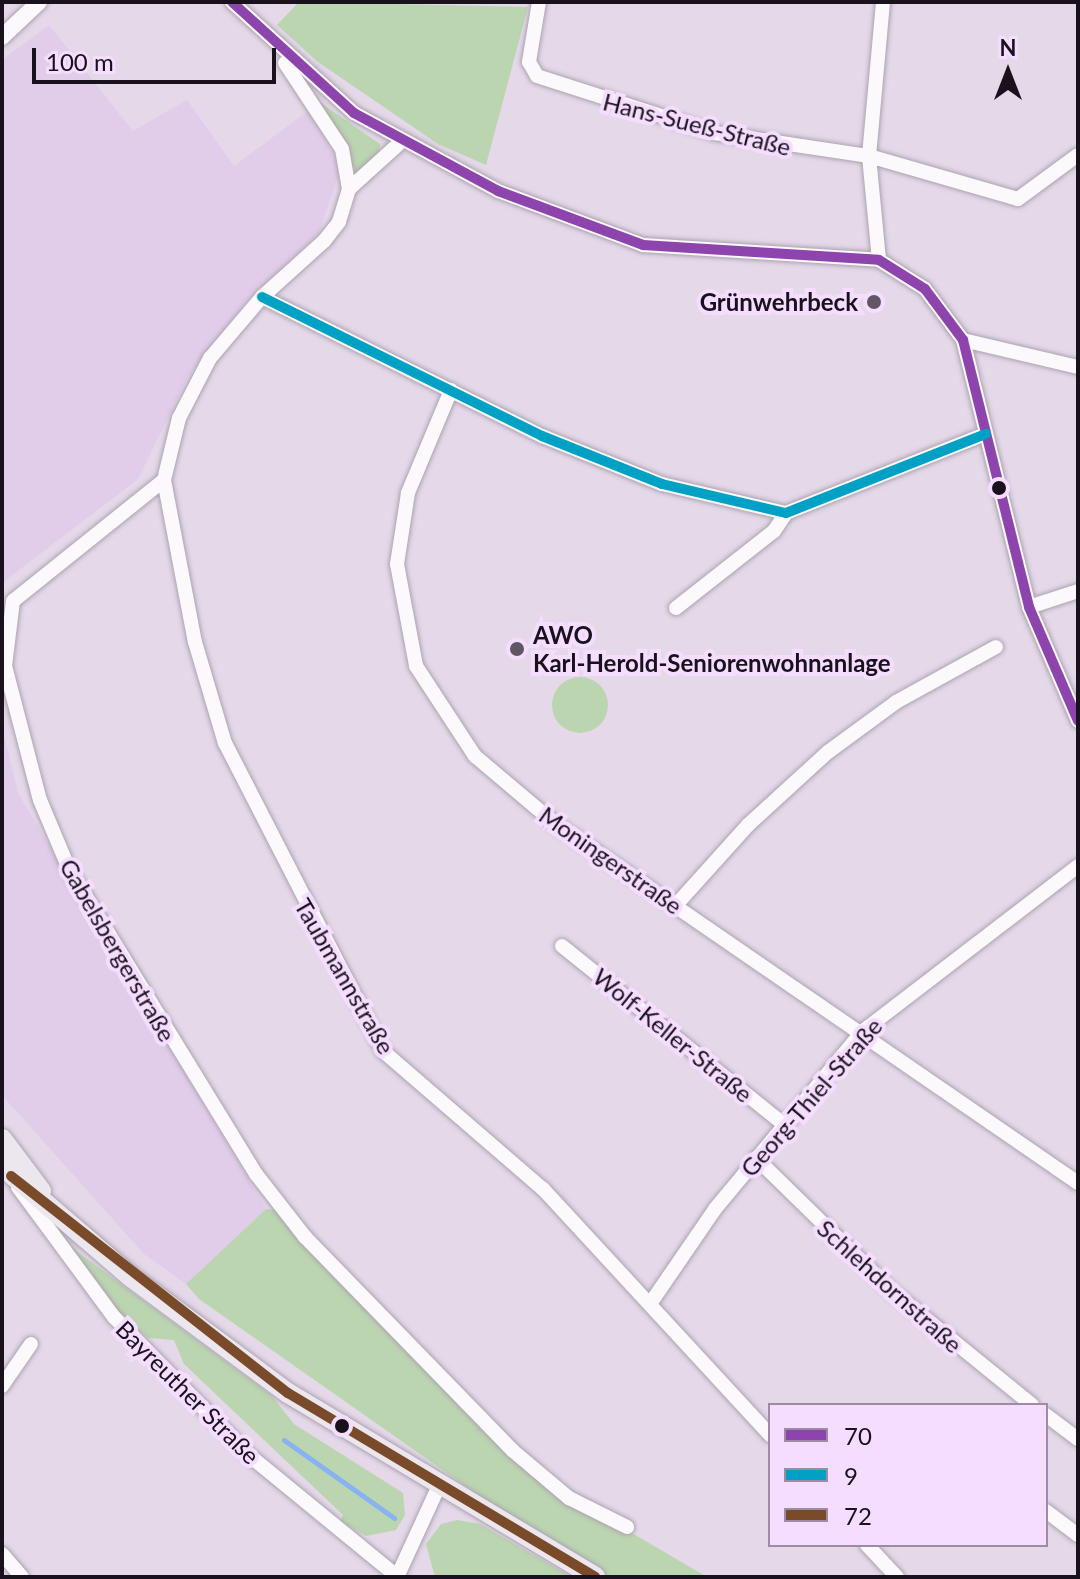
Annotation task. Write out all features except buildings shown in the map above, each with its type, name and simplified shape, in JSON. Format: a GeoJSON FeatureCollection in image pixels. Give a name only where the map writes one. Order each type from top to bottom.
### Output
{"type":"FeatureCollection","features":[{"type":"Feature","properties":{"kind":"main road","name":"Bayreuther Straße"},"geometry":{"type":"LineString","coordinates":[[2,1139],[58,1214]]}},
{"type":"Feature","properties":{"kind":"main road","name":"Bayreuther Straße"},"geometry":{"type":"LineString","coordinates":[[6,1171],[288,1393],[438,1488],[595,1577]]}},
{"type":"Feature","properties":{"kind":"street"},"geometry":{"type":"LineString","coordinates":[[2,37],[39,2]]}},
{"type":"Feature","properties":{"kind":"street"},"geometry":{"type":"LineString","coordinates":[[232,2],[277,48],[354,113],[498,191],[643,245],[879,260],[925,289],[963,340],[1029,607],[1078,721]]}},
{"type":"Feature","properties":{"kind":"street","name":"Hans-Sueß-Straße"},"geometry":{"type":"LineString","coordinates":[[539,2],[531,69],[569,89],[715,133],[869,156],[1018,199],[1078,155]]}},
{"type":"Feature","properties":{"kind":"street"},"geometry":{"type":"LineString","coordinates":[[879,260],[869,156],[883,2]]}},
{"type":"Feature","properties":{"kind":"street"},"geometry":{"type":"LineString","coordinates":[[277,48],[342,149],[349,189]]}},
{"type":"Feature","properties":{"kind":"street"},"geometry":{"type":"LineString","coordinates":[[164,480],[192,388],[262,297],[324,241],[349,189],[403,140]]}},
{"type":"Feature","properties":{"kind":"street"},"geometry":{"type":"LineString","coordinates":[[262,297],[451,390],[662,484],[786,513],[986,434]]}},
{"type":"Feature","properties":{"kind":"street"},"geometry":{"type":"LineString","coordinates":[[963,340],[1078,367]]}},
{"type":"Feature","properties":{"kind":"street","name":"Moningerstraße"},"geometry":{"type":"LineString","coordinates":[[451,390],[401,522],[401,613],[416,666],[475,756],[553,822],[863,1031],[1078,1183]]}},
{"type":"Feature","properties":{"kind":"street","name":"Taubmannstraße"},"geometry":{"type":"LineString","coordinates":[[164,480],[195,642],[225,743],[383,1051],[543,1189],[652,1301],[768,1433]]}},
{"type":"Feature","properties":{"kind":"street","name":"Gabelsbergerstraße"},"geometry":{"type":"LineString","coordinates":[[164,480],[27,583],[6,621],[5,666],[21,734],[69,869],[206,1096],[305,1237],[544,1479],[627,1527]]}},
{"type":"Feature","properties":{"kind":"street"},"geometry":{"type":"LineString","coordinates":[[676,608],[774,531],[786,513]]}},
{"type":"Feature","properties":{"kind":"street"},"geometry":{"type":"LineString","coordinates":[[1029,607],[1078,591]]}},
{"type":"Feature","properties":{"kind":"street"},"geometry":{"type":"LineString","coordinates":[[676,905],[809,768],[896,702],[996,647]]}},
{"type":"Feature","properties":{"kind":"street","name":"Georg-Thiel-Straße"},"geometry":{"type":"LineString","coordinates":[[652,1301],[756,1158],[863,1031],[1078,866]]}},
{"type":"Feature","properties":{"kind":"street","name":"Wolf-Keller-Straße"},"geometry":{"type":"LineString","coordinates":[[562,946],[783,1124]]}},
{"type":"Feature","properties":{"kind":"street","name":"Schlehdornstraße"},"geometry":{"type":"LineString","coordinates":[[756,1158],[893,1292],[1030,1403]]}},
{"type":"Feature","properties":{"kind":"street","name":"Bayreuther Straße"},"geometry":{"type":"LineString","coordinates":[[6,1171],[67,1260],[250,1456],[397,1577]]}},
{"type":"Feature","properties":{"kind":"street"},"geometry":{"type":"LineString","coordinates":[[2,1386],[31,1344]]}},
{"type":"Feature","properties":{"kind":"street"},"geometry":{"type":"LineString","coordinates":[[1048,1416],[1078,1439]]}},
{"type":"Feature","properties":{"kind":"street"},"geometry":{"type":"LineString","coordinates":[[397,1577],[438,1488]]}},
{"type":"Feature","properties":{"kind":"street"},"geometry":{"type":"LineString","coordinates":[[1048,1512],[1078,1535]]}},
{"type":"Feature","properties":{"kind":"street"},"geometry":{"type":"LineString","coordinates":[[869,1547],[897,1577]]}},
{"type":"Feature","properties":{"kind":"street"},"geometry":{"type":"LineString","coordinates":[[2,1554],[22,1577]]}},
{"type":"Feature","properties":{"kind":"shaded area"},"geometry":{"type":"Polygon","coordinates":[[[49,25],[133,131],[187,100],[234,166],[308,111],[341,167],[319,233],[246,301],[188,377],[138,479],[2,583],[2,60],[49,25]]]}},
{"type":"Feature","properties":{"kind":"shaded area"},"geometry":{"type":"Polygon","coordinates":[[[2,728],[18,793],[266,1209],[186,1284],[144,1254],[2,1095],[2,728]]]}},
{"type":"Feature","properties":{"kind":"green space"},"geometry":{"type":"Polygon","coordinates":[[[299,2],[528,7],[486,165],[438,144],[318,62],[277,25],[299,2]]]}},
{"type":"Feature","properties":{"kind":"green space"},"geometry":{"type":"Polygon","coordinates":[[[318,101],[380,144],[379,157],[357,174],[318,101]]]}},
{"type":"Feature","properties":{"kind":"green space"},"geometry":{"type":"Polygon","coordinates":[[[580,677],[600,685],[608,705],[600,725],[580,733],[560,725],[552,705],[560,685],[580,677]]]}},
{"type":"Feature","properties":{"kind":"green space"},"geometry":{"type":"Polygon","coordinates":[[[266,1209],[285,1211],[555,1488],[707,1577],[595,1577],[199,1299],[186,1284],[266,1209]]]}},
{"type":"Feature","properties":{"kind":"green space"},"geometry":{"type":"Polygon","coordinates":[[[71,1247],[271,1395],[294,1424],[403,1493],[405,1515],[396,1530],[366,1536],[340,1521],[343,1515],[184,1364],[174,1340],[148,1338],[114,1308],[71,1247]]]}},
{"type":"Feature","properties":{"kind":"green space"},"geometry":{"type":"Polygon","coordinates":[[[457,1520],[480,1524],[572,1577],[435,1577],[426,1544],[441,1524],[457,1520]]]}},
{"type":"Feature","properties":{"kind":"waterway"},"geometry":{"type":"LineString","coordinates":[[284,1440],[394,1518]]}},
{"type":"Feature","properties":{"kind":"transit line","name":"70"},"geometry":{"type":"LineString","coordinates":[[232,2],[354,113],[498,191],[643,245],[879,260],[925,289],[963,340],[1029,607],[1078,721]]}},
{"type":"Feature","properties":{"kind":"transit line","name":"9"},"geometry":{"type":"LineString","coordinates":[[262,297],[542,436],[662,484],[786,513],[986,434]]}},
{"type":"Feature","properties":{"kind":"transit line","name":"72"},"geometry":{"type":"LineString","coordinates":[[11,1176],[288,1393],[595,1577]]}},
{"type":"Feature","properties":{"kind":"place","name":"Grünwehrbeck"},"geometry":{"type":"Point","coordinates":[874,302]}},
{"type":"Feature","properties":{"kind":"place","name":"AWO Karl-Herold-Seniorenwohnanlage"},"geometry":{"type":"Point","coordinates":[517,649]}}]}
